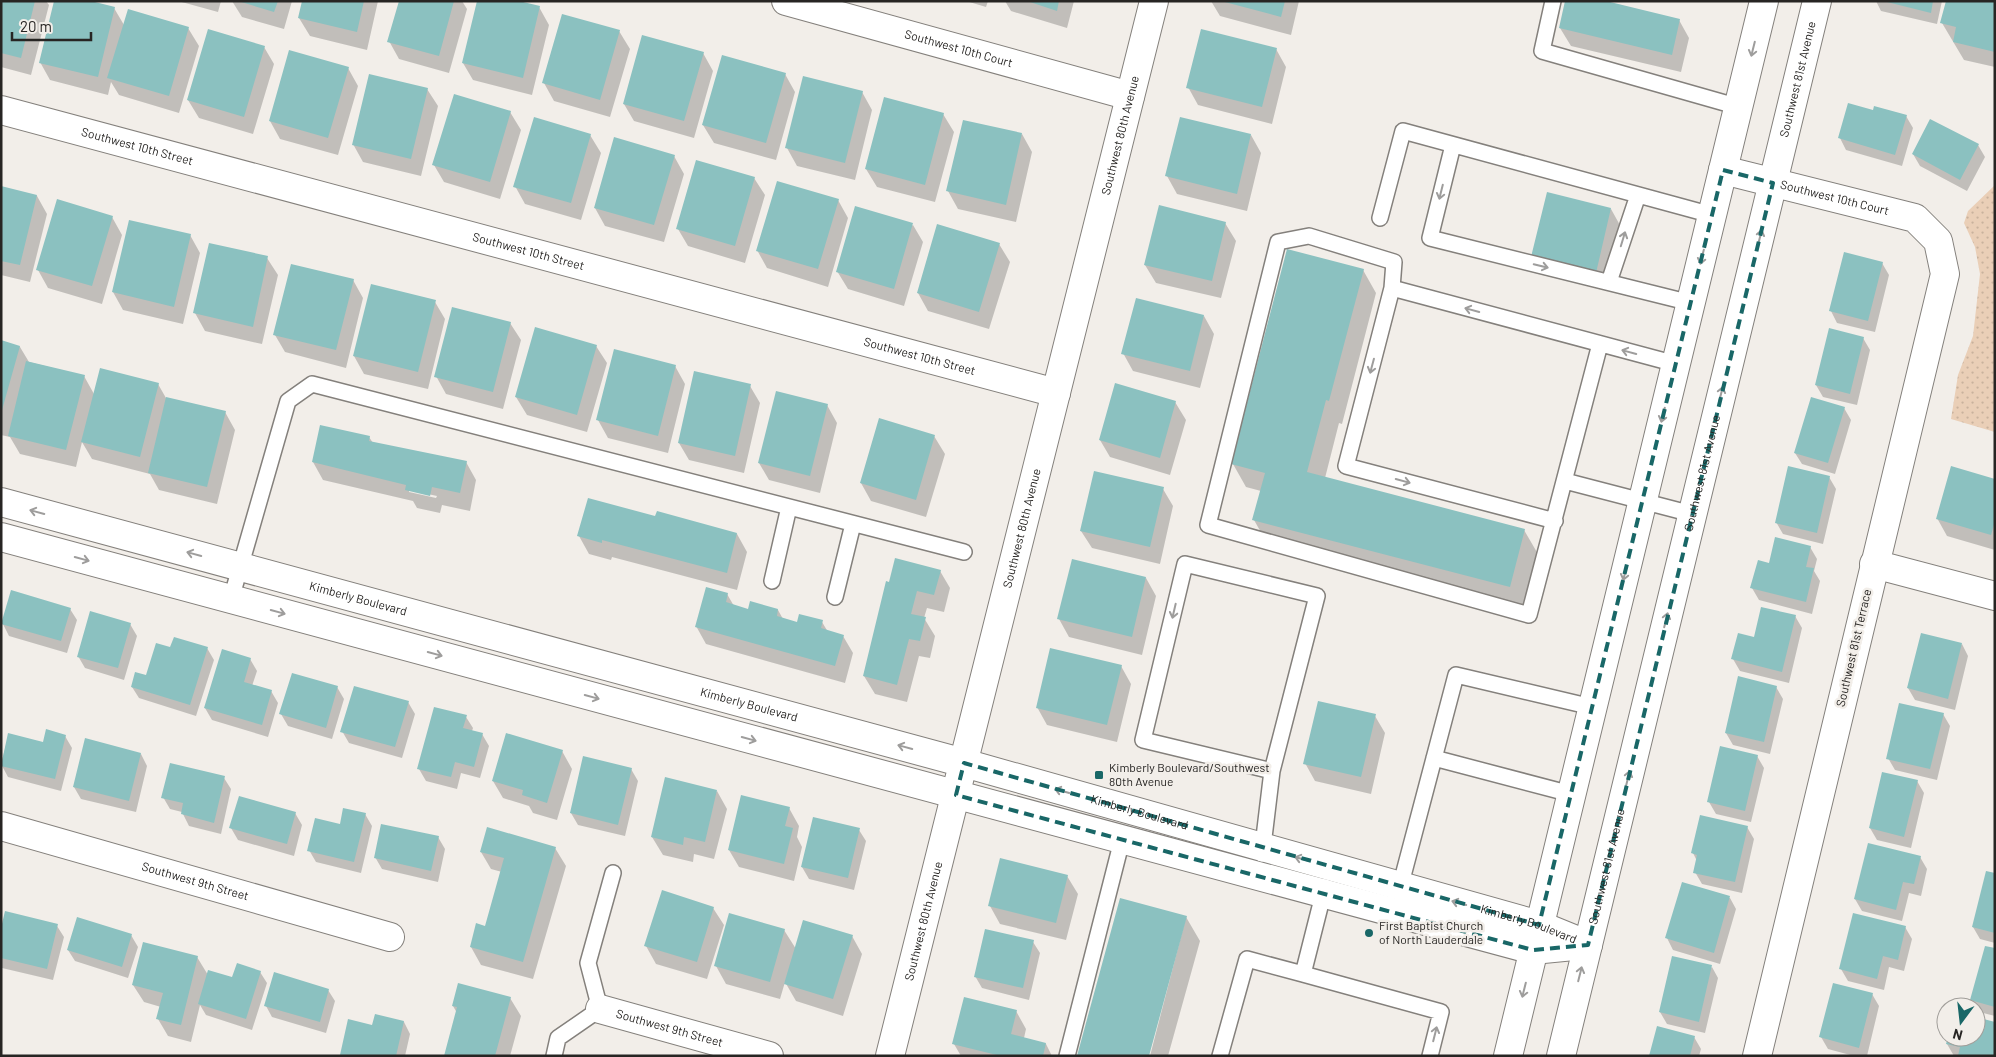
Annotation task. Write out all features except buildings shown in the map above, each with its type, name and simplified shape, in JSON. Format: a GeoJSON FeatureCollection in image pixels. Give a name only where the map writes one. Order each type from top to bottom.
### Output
{"type":"FeatureCollection","features":[{"type":"Feature","properties":{"kind":"street","name":"Southwest 10th Court"},"geometry":{"type":"LineString","coordinates":[[786,1],[1130,96]]}},
{"type":"Feature","properties":{"kind":"street","name":"Southwest 80th Avenue"},"geometry":{"type":"LineString","coordinates":[[890,1056],[1154,1]]}},
{"type":"Feature","properties":{"kind":"street"},"geometry":{"type":"LineString","coordinates":[[1508,1056],[1764,1]]}},
{"type":"Feature","properties":{"kind":"street","name":"Southwest 81st Avenue"},"geometry":{"type":"LineString","coordinates":[[1560,1056],[1817,1]]}},
{"type":"Feature","properties":{"kind":"street","name":"Southwest 10th Street"},"geometry":{"type":"LineString","coordinates":[[1,110],[1056,393]]}},
{"type":"Feature","properties":{"kind":"street","name":"Southwest 10th Court"},"geometry":{"type":"LineString","coordinates":[[1723,170],[1915,218],[1938,241]]}},
{"type":"Feature","properties":{"kind":"street","name":"Southwest 81st Terrace"},"geometry":{"type":"LineString","coordinates":[[1757,1056],[1945,274],[1938,241]]}},
{"type":"Feature","properties":{"kind":"street","name":"Kimberly Boulevard"},"geometry":{"type":"LineString","coordinates":[[1,502],[964,763],[1400,886],[1536,938]]}},
{"type":"Feature","properties":{"kind":"street","name":"Kimberly Boulevard"},"geometry":{"type":"LineString","coordinates":[[1,537],[1393,913],[1536,938],[1588,945]]}},
{"type":"Feature","properties":{"kind":"street"},"geometry":{"type":"LineString","coordinates":[[1874,564],[1995,596]]}},
{"type":"Feature","properties":{"kind":"street","name":"Southwest 9th Street"},"geometry":{"type":"LineString","coordinates":[[1,826],[390,937]]}},
{"type":"Feature","properties":{"kind":"street","name":"Southwest 9th Street"},"geometry":{"type":"LineString","coordinates":[[600,1009],[769,1056]]}},
{"type":"Feature","properties":{"kind":"lane"},"geometry":{"type":"LineString","coordinates":[[1553,1],[1542,51],[1738,107]]}},
{"type":"Feature","properties":{"kind":"lane"},"geometry":{"type":"LineString","coordinates":[[1380,218],[1403,131],[1712,215]]}},
{"type":"Feature","properties":{"kind":"lane"},"geometry":{"type":"LineString","coordinates":[[1452,144],[1430,238],[1691,303]]}},
{"type":"Feature","properties":{"kind":"lane"},"geometry":{"type":"LineString","coordinates":[[1609,282],[1638,195]]}},
{"type":"Feature","properties":{"kind":"lane"},"geometry":{"type":"LineString","coordinates":[[1555,521],[1346,466],[1392,288],[1394,262],[1309,236],[1278,242],[1208,526],[1529,615],[1555,521],[1600,344]]}},
{"type":"Feature","properties":{"kind":"lane"},"geometry":{"type":"LineString","coordinates":[[1392,288],[1676,364]]}},
{"type":"Feature","properties":{"kind":"lane"},"geometry":{"type":"LineString","coordinates":[[231,599],[288,401],[312,384],[964,552]]}},
{"type":"Feature","properties":{"kind":"lane"},"geometry":{"type":"LineString","coordinates":[[1565,481],[1692,514]]}},
{"type":"Feature","properties":{"kind":"lane"},"geometry":{"type":"LineString","coordinates":[[772,580],[789,507]]}},
{"type":"Feature","properties":{"kind":"lane"},"geometry":{"type":"LineString","coordinates":[[835,597],[853,524]]}},
{"type":"Feature","properties":{"kind":"lane"},"geometry":{"type":"LineString","coordinates":[[1260,877],[1272,771],[1318,596],[1185,564],[1143,740],[1272,771]]}},
{"type":"Feature","properties":{"kind":"lane"},"geometry":{"type":"LineString","coordinates":[[1393,913],[1456,675],[1592,707]]}},
{"type":"Feature","properties":{"kind":"lane"},"geometry":{"type":"LineString","coordinates":[[1434,758],[1571,794]]}},
{"type":"Feature","properties":{"kind":"lane"},"geometry":{"type":"LineString","coordinates":[[1067,1056],[1122,840]]}},
{"type":"Feature","properties":{"kind":"lane"},"geometry":{"type":"LineString","coordinates":[[1303,974],[1329,866]]}},
{"type":"Feature","properties":{"kind":"lane"},"geometry":{"type":"LineString","coordinates":[[554,1056],[558,1038],[600,1009],[588,963],[613,873]]}},
{"type":"Feature","properties":{"kind":"lane"},"geometry":{"type":"LineString","coordinates":[[1220,1056],[1247,959],[1441,1012],[1430,1056]]}},
{"type":"Feature","properties":{"kind":"highlighted area"},"geometry":{"type":"Polygon","coordinates":[[[1723,170],[1773,183],[1588,945],[1533,950],[956,795],[964,763],[1539,925],[1723,170]]]}},
{"type":"Feature","properties":{"kind":"shaded area"},"geometry":{"type":"Polygon","coordinates":[[[1995,185],[1995,432],[1951,419],[1958,375],[1973,336],[1980,274],[1975,247],[1964,223],[1968,211],[1995,185]]]}},
{"type":"Feature","properties":{"kind":"place","name":"Kimberly Boulevard/Southwest 80th Avenue"},"geometry":{"type":"Point","coordinates":[1099,775]}},
{"type":"Feature","properties":{"kind":"place","name":"First Baptist Church of North Lauderdale"},"geometry":{"type":"Point","coordinates":[1369,933]}}]}
